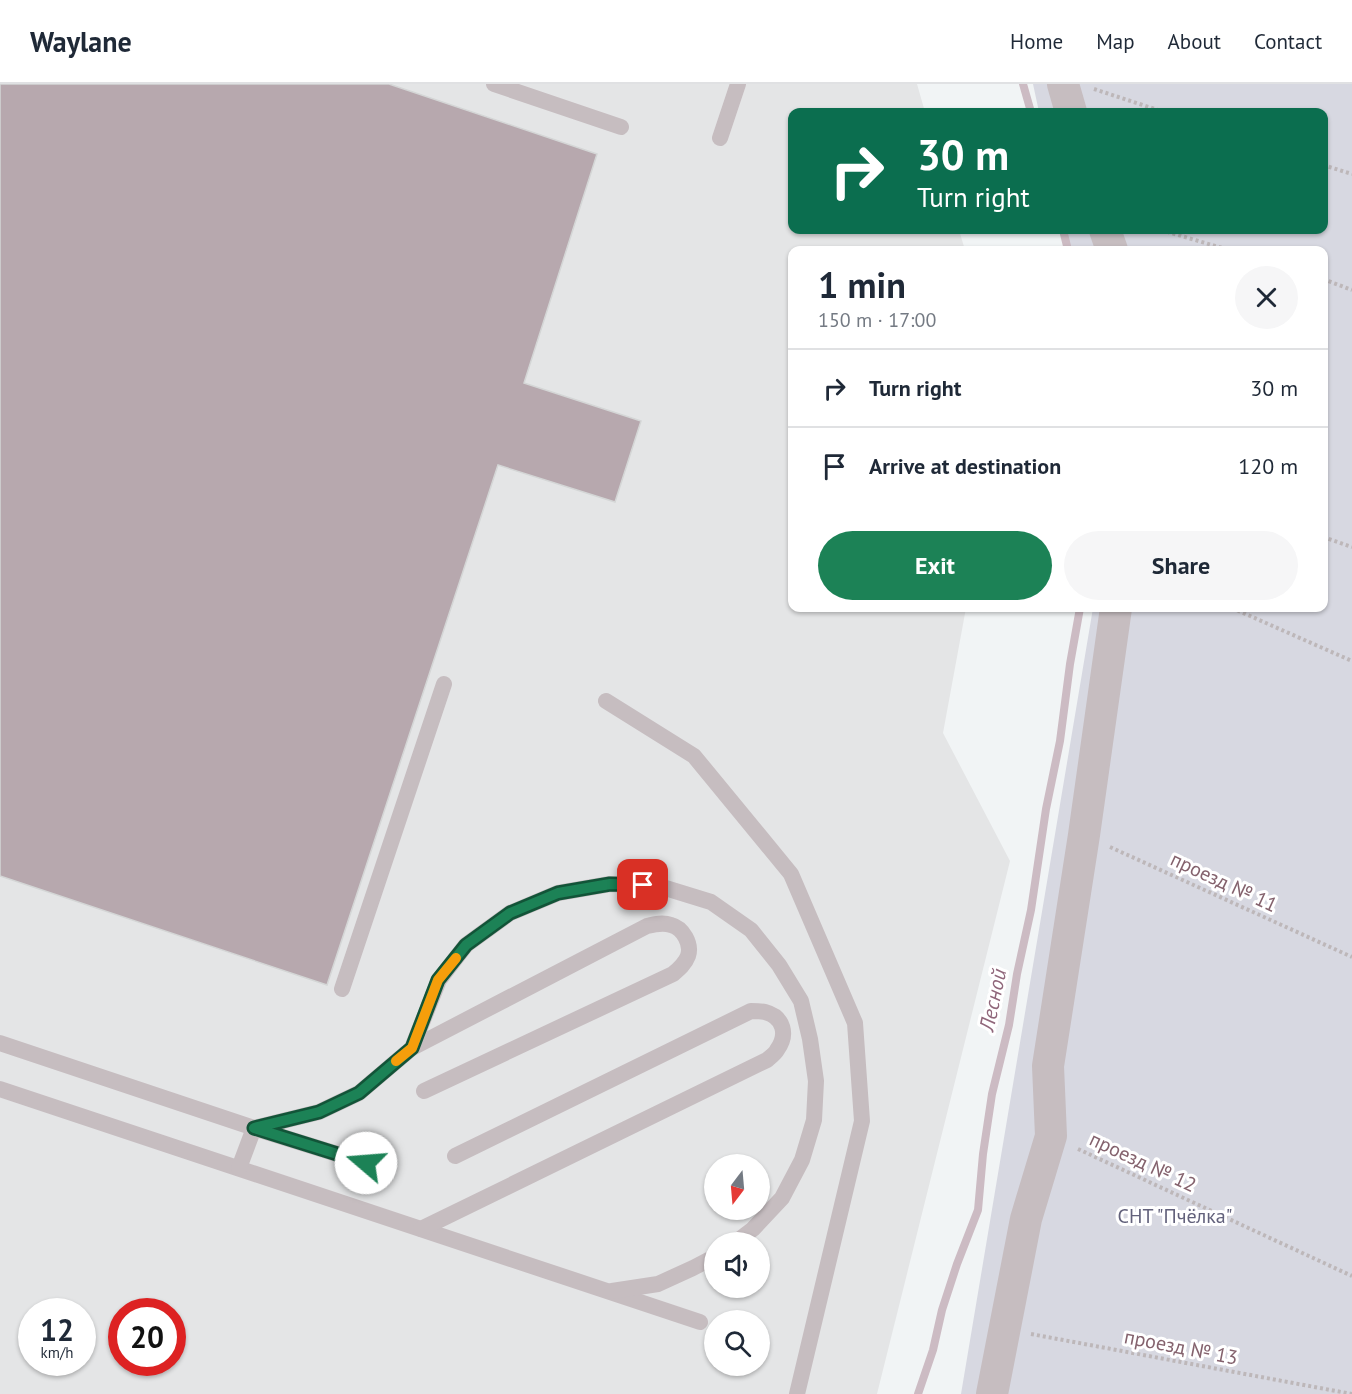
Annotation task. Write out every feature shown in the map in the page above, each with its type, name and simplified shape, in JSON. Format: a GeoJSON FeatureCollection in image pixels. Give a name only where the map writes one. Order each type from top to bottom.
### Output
{"type":"FeatureCollection","features":[{"type":"Feature","properties":{"kind":"street"},"geometry":{"type":"LineString","coordinates":[[992,1394],[1026,1219],[1051,1136],[1048,1066],[1115,612]]}},
{"type":"Feature","properties":{"kind":"lane"},"geometry":{"type":"LineString","coordinates":[[494,84],[621,127]]}},
{"type":"Feature","properties":{"kind":"lane"},"geometry":{"type":"LineString","coordinates":[[720,138],[738,84]]}},
{"type":"Feature","properties":{"kind":"lane"},"geometry":{"type":"LineString","coordinates":[[342,990],[444,684]]}},
{"type":"Feature","properties":{"kind":"lane"},"geometry":{"type":"LineString","coordinates":[[606,701],[694,756],[791,874],[855,1023],[862,1121],[797,1394]]}},
{"type":"Feature","properties":{"kind":"lane"},"geometry":{"type":"LineString","coordinates":[[412,1048],[438,980],[466,945],[510,913],[558,893],[610,884],[659,886],[711,902],[751,930],[779,965],[801,1001],[810,1039],[816,1081],[814,1120],[802,1160],[782,1198],[749,1232]]}},
{"type":"Feature","properties":{"kind":"lane"},"geometry":{"type":"LineString","coordinates":[[254,1128],[319,1112],[359,1093],[412,1048],[647,926],[659,923],[673,925],[689,942],[689,954],[673,974],[423,1091]]}},
{"type":"Feature","properties":{"kind":"lane"},"geometry":{"type":"LineString","coordinates":[[421,1229],[767,1060],[777,1051],[783,1038],[783,1027],[776,1017],[765,1012],[751,1011],[455,1156]]}},
{"type":"Feature","properties":{"kind":"lane"},"geometry":{"type":"LineString","coordinates":[[0,1043],[366,1163]]}},
{"type":"Feature","properties":{"kind":"lane"},"geometry":{"type":"LineString","coordinates":[[0,1089],[700,1322]]}},
{"type":"Feature","properties":{"kind":"lane"},"geometry":{"type":"LineString","coordinates":[[239,1168],[254,1128]]}},
{"type":"Feature","properties":{"kind":"lane"},"geometry":{"type":"LineString","coordinates":[[608,1291],[658,1284],[704,1262]]}},
{"type":"Feature","properties":{"kind":"path"},"geometry":{"type":"LineString","coordinates":[[1074,95],[1143,108]]}},
{"type":"Feature","properties":{"kind":"path"},"geometry":{"type":"LineString","coordinates":[[1328,167],[1352,174]]}},
{"type":"Feature","properties":{"kind":"path"},"geometry":{"type":"LineString","coordinates":[[1175,234],[1216,246]]}},
{"type":"Feature","properties":{"kind":"path"},"geometry":{"type":"LineString","coordinates":[[1328,281],[1352,290]]}},
{"type":"Feature","properties":{"kind":"path"},"geometry":{"type":"LineString","coordinates":[[1328,539],[1352,547]]}},
{"type":"Feature","properties":{"kind":"path"},"geometry":{"type":"LineString","coordinates":[[1241,612],[1352,661]]}},
{"type":"Feature","properties":{"kind":"path","name":"проезд № 11"},"geometry":{"type":"LineString","coordinates":[[1084,835],[1352,957]]}},
{"type":"Feature","properties":{"kind":"path","name":"проезд № 12"},"geometry":{"type":"LineString","coordinates":[[1051,1136],[1352,1276]]}},
{"type":"Feature","properties":{"kind":"path","name":"проезд № 13"},"geometry":{"type":"LineString","coordinates":[[1004,1330],[1352,1394]]}},
{"type":"Feature","properties":{"kind":"shaded area"},"geometry":{"type":"Polygon","coordinates":[[[0,84],[917,84],[924,108],[788,108],[788,234],[960,234],[964,246],[788,246],[788,612],[965,612],[943,733],[1010,861],[877,1394],[0,1394],[0,84]]]}},
{"type":"Feature","properties":{"kind":"green space","name":"СНТ \"Пчёлка\""},"geometry":{"type":"Polygon","coordinates":[[[1033,84],[1352,84],[1352,1394],[961,1394],[1092,612],[1328,612],[1328,246],[1069,246],[1066,234],[1328,234],[1328,108],[1038,108],[1033,84]]]}},
{"type":"Feature","properties":{"kind":"building"},"geometry":{"type":"Polygon","coordinates":[[[0,84],[389,84],[597,154],[524,383],[641,421],[615,502],[498,465],[327,985],[0,876],[0,84]]]}},
{"type":"Feature","properties":{"kind":"waterway","name":"Лесной"},"geometry":{"type":"LineString","coordinates":[[1023,84],[1030,108]]}},
{"type":"Feature","properties":{"kind":"waterway","name":"Лесной"},"geometry":{"type":"LineString","coordinates":[[1064,234],[1067,246]]}},
{"type":"Feature","properties":{"kind":"waterway","name":"Лесной"},"geometry":{"type":"LineString","coordinates":[[918,1394],[933,1350],[942,1310],[978,1210],[992,1094],[1009,1025],[1031,910],[1079,612]]}},
{"type":"Feature","properties":{"kind":"slow traffic"},"geometry":{"type":"LineString","coordinates":[[396,1061],[412,1048],[438,980],[456,958]]}},
{"type":"Feature","properties":{"kind":"route"},"geometry":{"type":"LineString","coordinates":[[366,1163],[254,1128],[319,1112],[359,1093],[412,1048],[438,980],[466,945],[510,913],[558,893],[610,884],[643,885]]}}]}
